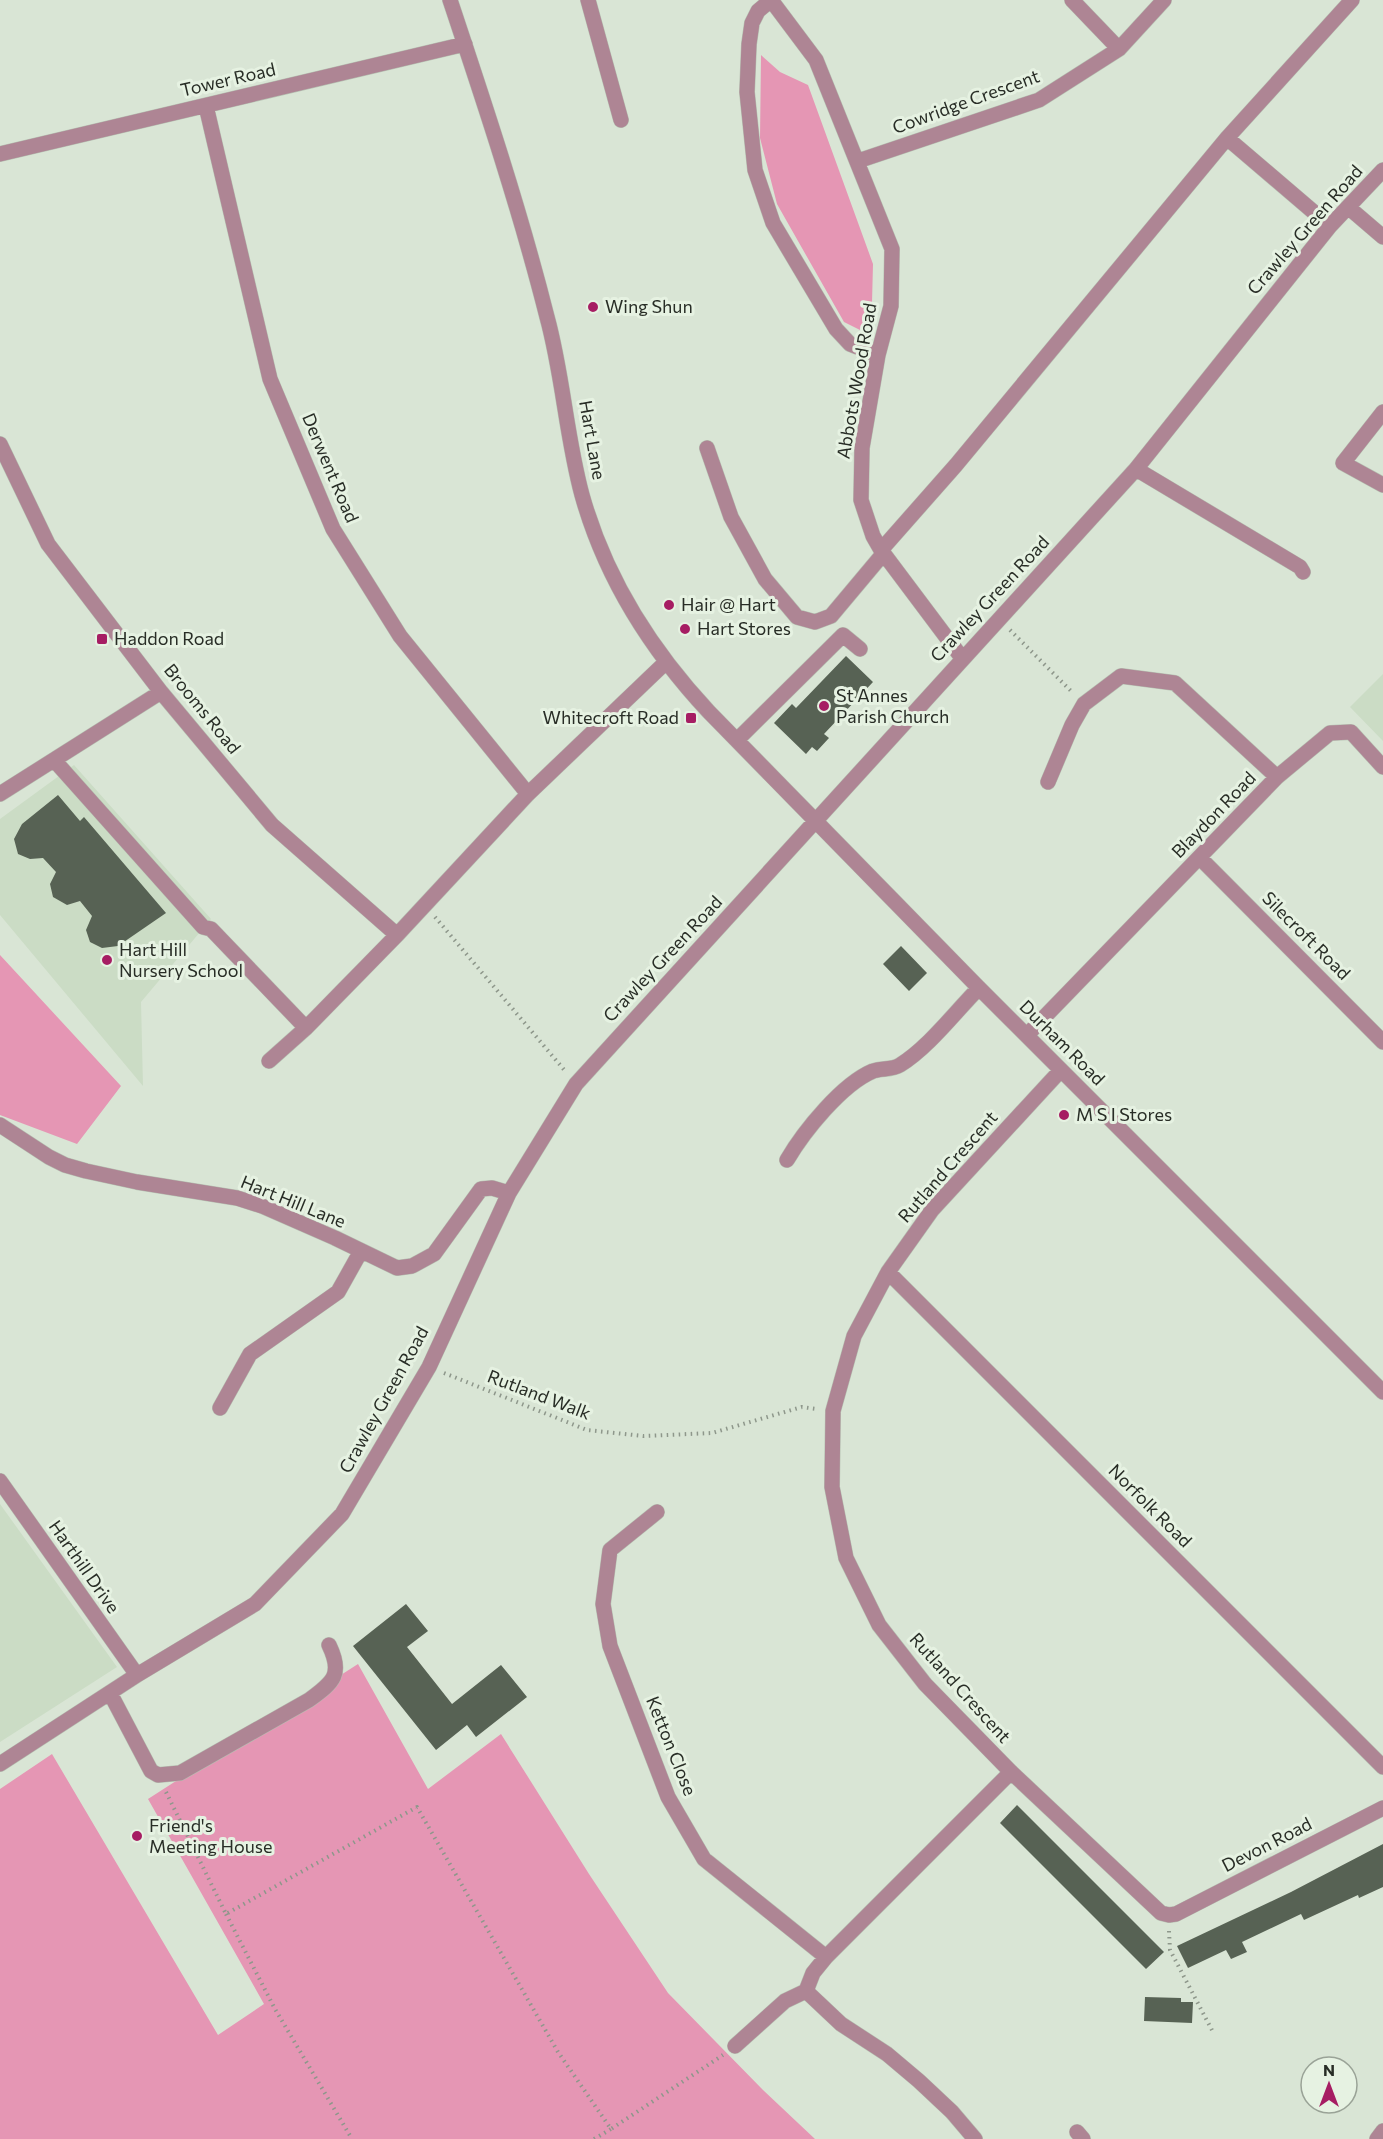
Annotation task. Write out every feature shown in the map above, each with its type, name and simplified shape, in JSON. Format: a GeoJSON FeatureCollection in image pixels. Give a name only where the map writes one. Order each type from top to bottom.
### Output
{"type":"FeatureCollection","features":[{"type":"Feature","properties":{"kind":"street","name":"Hart Lane"},"geometry":{"type":"LineString","coordinates":[[450,0],[547,314],[575,464],[590,522],[600,547],[651,642],[683,684],[817,821]]}},
{"type":"Feature","properties":{"kind":"street"},"geometry":{"type":"LineString","coordinates":[[588,0],[621,120]]}},
{"type":"Feature","properties":{"kind":"street"},"geometry":{"type":"LineString","coordinates":[[771,0],[758,11],[752,23],[749,45],[747,92],[755,170],[773,223],[837,329],[850,344],[878,355]]}},
{"type":"Feature","properties":{"kind":"street","name":"Abbots Wood Road"},"geometry":{"type":"LineString","coordinates":[[771,0],[816,60],[892,249],[891,306],[878,355],[862,448],[861,500],[873,536],[882,552],[962,658]]}},
{"type":"Feature","properties":{"kind":"street"},"geometry":{"type":"LineString","coordinates":[[1072,0],[1119,49]]}},
{"type":"Feature","properties":{"kind":"street","name":"Cowridge Crescent"},"geometry":{"type":"LineString","coordinates":[[858,161],[1039,99],[1119,49],[1164,0]]}},
{"type":"Feature","properties":{"kind":"street"},"geometry":{"type":"LineString","coordinates":[[707,448],[731,517],[765,579],[797,617],[815,622],[831,616],[1227,138],[1352,0]]}},
{"type":"Feature","properties":{"kind":"street","name":"Tower Road"},"geometry":{"type":"LineString","coordinates":[[0,154],[465,44]]}},
{"type":"Feature","properties":{"kind":"street","name":"Derwent Road"},"geometry":{"type":"LineString","coordinates":[[206,106],[270,379],[333,529],[400,636],[528,794]]}},
{"type":"Feature","properties":{"kind":"street"},"geometry":{"type":"LineString","coordinates":[[1227,138],[1330,226]]}},
{"type":"Feature","properties":{"kind":"street","name":"Crawley Green Road"},"geometry":{"type":"LineString","coordinates":[[0,1764],[137,1675],[255,1604],[342,1514],[429,1367],[509,1193],[576,1084],[1136,469],[1330,226],[1383,170]]}},
{"type":"Feature","properties":{"kind":"street"},"geometry":{"type":"LineString","coordinates":[[1348,207],[1383,237]]}},
{"type":"Feature","properties":{"kind":"street"},"geometry":{"type":"LineString","coordinates":[[1383,412],[1343,463],[1383,485]]}},
{"type":"Feature","properties":{"kind":"street","name":"Brooms Road"},"geometry":{"type":"LineString","coordinates":[[0,444],[48,543],[162,692],[272,825],[397,935]]}},
{"type":"Feature","properties":{"kind":"street"},"geometry":{"type":"LineString","coordinates":[[1136,469],[1300,567],[1303,572]]}},
{"type":"Feature","properties":{"kind":"street"},"geometry":{"type":"LineString","coordinates":[[737,740],[843,635],[860,649]]}},
{"type":"Feature","properties":{"kind":"street"},"geometry":{"type":"LineString","coordinates":[[270,1061],[306,1028],[397,935],[528,794],[666,662]]}},
{"type":"Feature","properties":{"kind":"street","name":"Blaydon Road"},"geometry":{"type":"LineString","coordinates":[[1027,1035],[1277,777],[1175,683],[1121,676],[1084,704],[1072,725],[1047,782]]}},
{"type":"Feature","properties":{"kind":"street"},"geometry":{"type":"LineString","coordinates":[[0,794],[162,692]]}},
{"type":"Feature","properties":{"kind":"street"},"geometry":{"type":"LineString","coordinates":[[1277,777],[1330,733],[1351,732],[1383,767]]}},
{"type":"Feature","properties":{"kind":"street"},"geometry":{"type":"LineString","coordinates":[[54,760],[203,927],[211,929],[306,1028]]}},
{"type":"Feature","properties":{"kind":"street","name":"Durham Road"},"geometry":{"type":"LineString","coordinates":[[817,821],[1061,1070],[1383,1392]]}},
{"type":"Feature","properties":{"kind":"street","name":"Silecroft Road"},"geometry":{"type":"LineString","coordinates":[[1200,858],[1383,1042]]}},
{"type":"Feature","properties":{"kind":"street"},"geometry":{"type":"LineString","coordinates":[[787,1160],[796,1145],[829,1105],[873,1071],[898,1067],[979,987]]}},
{"type":"Feature","properties":{"kind":"street","name":"Rutland Crescent"},"geometry":{"type":"LineString","coordinates":[[1061,1070],[932,1210],[888,1272],[854,1336],[833,1411],[831,1487],[846,1558],[879,1625],[925,1684],[1011,1772],[1155,1909],[1169,1915]]}},
{"type":"Feature","properties":{"kind":"street","name":"Hart Hill Lane"},"geometry":{"type":"LineString","coordinates":[[0,1125],[65,1165],[137,1182],[237,1198],[262,1206],[397,1268],[412,1266],[434,1254],[481,1189],[492,1188],[509,1193]]}},
{"type":"Feature","properties":{"kind":"street"},"geometry":{"type":"LineString","coordinates":[[220,1408],[250,1354],[338,1292],[361,1251]]}},
{"type":"Feature","properties":{"kind":"street","name":"Norfolk Road"},"geometry":{"type":"LineString","coordinates":[[888,1272],[1383,1767]]}},
{"type":"Feature","properties":{"kind":"street","name":"Harthill Drive"},"geometry":{"type":"LineString","coordinates":[[0,1481],[137,1675]]}},
{"type":"Feature","properties":{"kind":"street","name":"Ketton Close"},"geometry":{"type":"LineString","coordinates":[[657,1512],[610,1550],[603,1604],[610,1646],[668,1797],[704,1859],[826,1957]]}},
{"type":"Feature","properties":{"kind":"street"},"geometry":{"type":"LineString","coordinates":[[110,1693],[151,1771],[158,1775],[180,1773],[309,1700],[327,1687],[336,1673],[336,1660],[329,1645]]}},
{"type":"Feature","properties":{"kind":"street"},"geometry":{"type":"LineString","coordinates":[[735,2046],[784,2001],[806,1991],[813,1973],[826,1957],[1011,1772]]}},
{"type":"Feature","properties":{"kind":"street","name":"Devon Road"},"geometry":{"type":"LineString","coordinates":[[1169,1915],[1176,1914],[1383,1808]]}},
{"type":"Feature","properties":{"kind":"street"},"geometry":{"type":"LineString","coordinates":[[806,1991],[842,2024],[886,2054],[919,2081],[952,2112],[975,2139]]}},
{"type":"Feature","properties":{"kind":"street"},"geometry":{"type":"LineString","coordinates":[[1377,2139],[1383,2131]]}},
{"type":"Feature","properties":{"kind":"path"},"geometry":{"type":"LineString","coordinates":[[1000,620],[1084,704]]}},
{"type":"Feature","properties":{"kind":"path"},"geometry":{"type":"LineString","coordinates":[[424,905],[576,1084]]}},
{"type":"Feature","properties":{"kind":"path","name":"Rutland Walk"},"geometry":{"type":"LineString","coordinates":[[429,1367],[587,1430],[643,1436],[712,1432],[802,1407],[833,1411]]}},
{"type":"Feature","properties":{"kind":"path"},"geometry":{"type":"LineString","coordinates":[[158,1775],[275,2009],[352,2139]]}},
{"type":"Feature","properties":{"kind":"path"},"geometry":{"type":"LineString","coordinates":[[226,1914],[417,1807],[558,2052],[611,2128]]}},
{"type":"Feature","properties":{"kind":"path"},"geometry":{"type":"LineString","coordinates":[[1169,1915],[1170,1950],[1215,2034]]}},
{"type":"Feature","properties":{"kind":"path"},"geometry":{"type":"LineString","coordinates":[[594,2139],[735,2046]]}},
{"type":"Feature","properties":{"kind":"shaded area"},"geometry":{"type":"Polygon","coordinates":[[[761,55],[780,72],[808,85],[873,264],[872,303],[860,330],[844,322],[777,204],[760,138],[761,55]]]}},
{"type":"Feature","properties":{"kind":"shaded area"},"geometry":{"type":"Polygon","coordinates":[[[1383,674],[1383,741],[1350,707],[1383,674]]]}},
{"type":"Feature","properties":{"kind":"shaded area","name":"Hart Hill Nursery School"},"geometry":{"type":"Polygon","coordinates":[[[74,765],[211,919],[141,1002],[143,1086],[0,915],[0,819],[74,765]]]}},
{"type":"Feature","properties":{"kind":"shaded area"},"geometry":{"type":"Polygon","coordinates":[[[0,955],[121,1086],[77,1144],[0,1115],[0,955]]]}},
{"type":"Feature","properties":{"kind":"shaded area"},"geometry":{"type":"Polygon","coordinates":[[[0,1504],[117,1667],[0,1742],[0,1504]]]}},
{"type":"Feature","properties":{"kind":"shaded area"},"geometry":{"type":"Polygon","coordinates":[[[358,1664],[428,1789],[501,1734],[589,1874],[668,1993],[763,2090],[815,2139],[0,2139],[0,1789],[52,1754],[218,2035],[264,2004],[148,1799],[358,1664]]]}},
{"type":"Feature","properties":{"kind":"building","name":"St Annes Parish Church"},"geometry":{"type":"Polygon","coordinates":[[[846,656],[873,682],[824,734],[829,738],[817,751],[812,747],[806,754],[774,723],[792,704],[796,708],[846,656]]]}},
{"type":"Feature","properties":{"kind":"building"},"geometry":{"type":"Polygon","coordinates":[[[58,795],[80,821],[84,817],[166,913],[118,946],[102,948],[90,942],[86,930],[92,916],[80,901],[67,905],[53,897],[50,884],[56,872],[43,858],[30,859],[18,854],[14,839],[22,824],[58,795]]]}},
{"type":"Feature","properties":{"kind":"building"},"geometry":{"type":"Polygon","coordinates":[[[901,946],[927,973],[909,991],[883,964],[901,946]]]}},
{"type":"Feature","properties":{"kind":"building"},"geometry":{"type":"Polygon","coordinates":[[[406,1604],[428,1631],[407,1647],[452,1704],[501,1665],[527,1697],[476,1737],[467,1725],[436,1750],[353,1646],[406,1604]]]}},
{"type":"Feature","properties":{"kind":"building"},"geometry":{"type":"Polygon","coordinates":[[[1017,1805],[1164,1952],[1146,1969],[1000,1823],[1017,1805]]]}},
{"type":"Feature","properties":{"kind":"building"},"geometry":{"type":"Polygon","coordinates":[[[1383,1844],[1383,1887],[1359,1898],[1358,1895],[1304,1920],[1301,1914],[1242,1942],[1247,1952],[1231,1959],[1226,1950],[1188,1968],[1177,1946],[1291,1892],[1383,1844]]]}},
{"type":"Feature","properties":{"kind":"building"},"geometry":{"type":"Polygon","coordinates":[[[1145,1997],[1181,1998],[1181,2002],[1193,2002],[1192,2023],[1144,2021],[1145,1997]]]}},
{"type":"Feature","properties":{"kind":"place","name":"Wing Shun"},"geometry":{"type":"Point","coordinates":[593,307]}},
{"type":"Feature","properties":{"kind":"place","name":"Hair @ Hart"},"geometry":{"type":"Point","coordinates":[669,605]}},
{"type":"Feature","properties":{"kind":"place","name":"Hart Stores"},"geometry":{"type":"Point","coordinates":[685,629]}},
{"type":"Feature","properties":{"kind":"place","name":"Haddon Road"},"geometry":{"type":"Point","coordinates":[102,639]}},
{"type":"Feature","properties":{"kind":"place","name":"St Annes Parish Church"},"geometry":{"type":"Point","coordinates":[824,706]}},
{"type":"Feature","properties":{"kind":"place","name":"Whitecroft Road"},"geometry":{"type":"Point","coordinates":[691,718]}},
{"type":"Feature","properties":{"kind":"place","name":"Hart Hill Nursery School"},"geometry":{"type":"Point","coordinates":[107,960]}},
{"type":"Feature","properties":{"kind":"place","name":"M S I Stores"},"geometry":{"type":"Point","coordinates":[1064,1115]}},
{"type":"Feature","properties":{"kind":"place","name":"Friend's Meeting House"},"geometry":{"type":"Point","coordinates":[137,1836]}}]}
